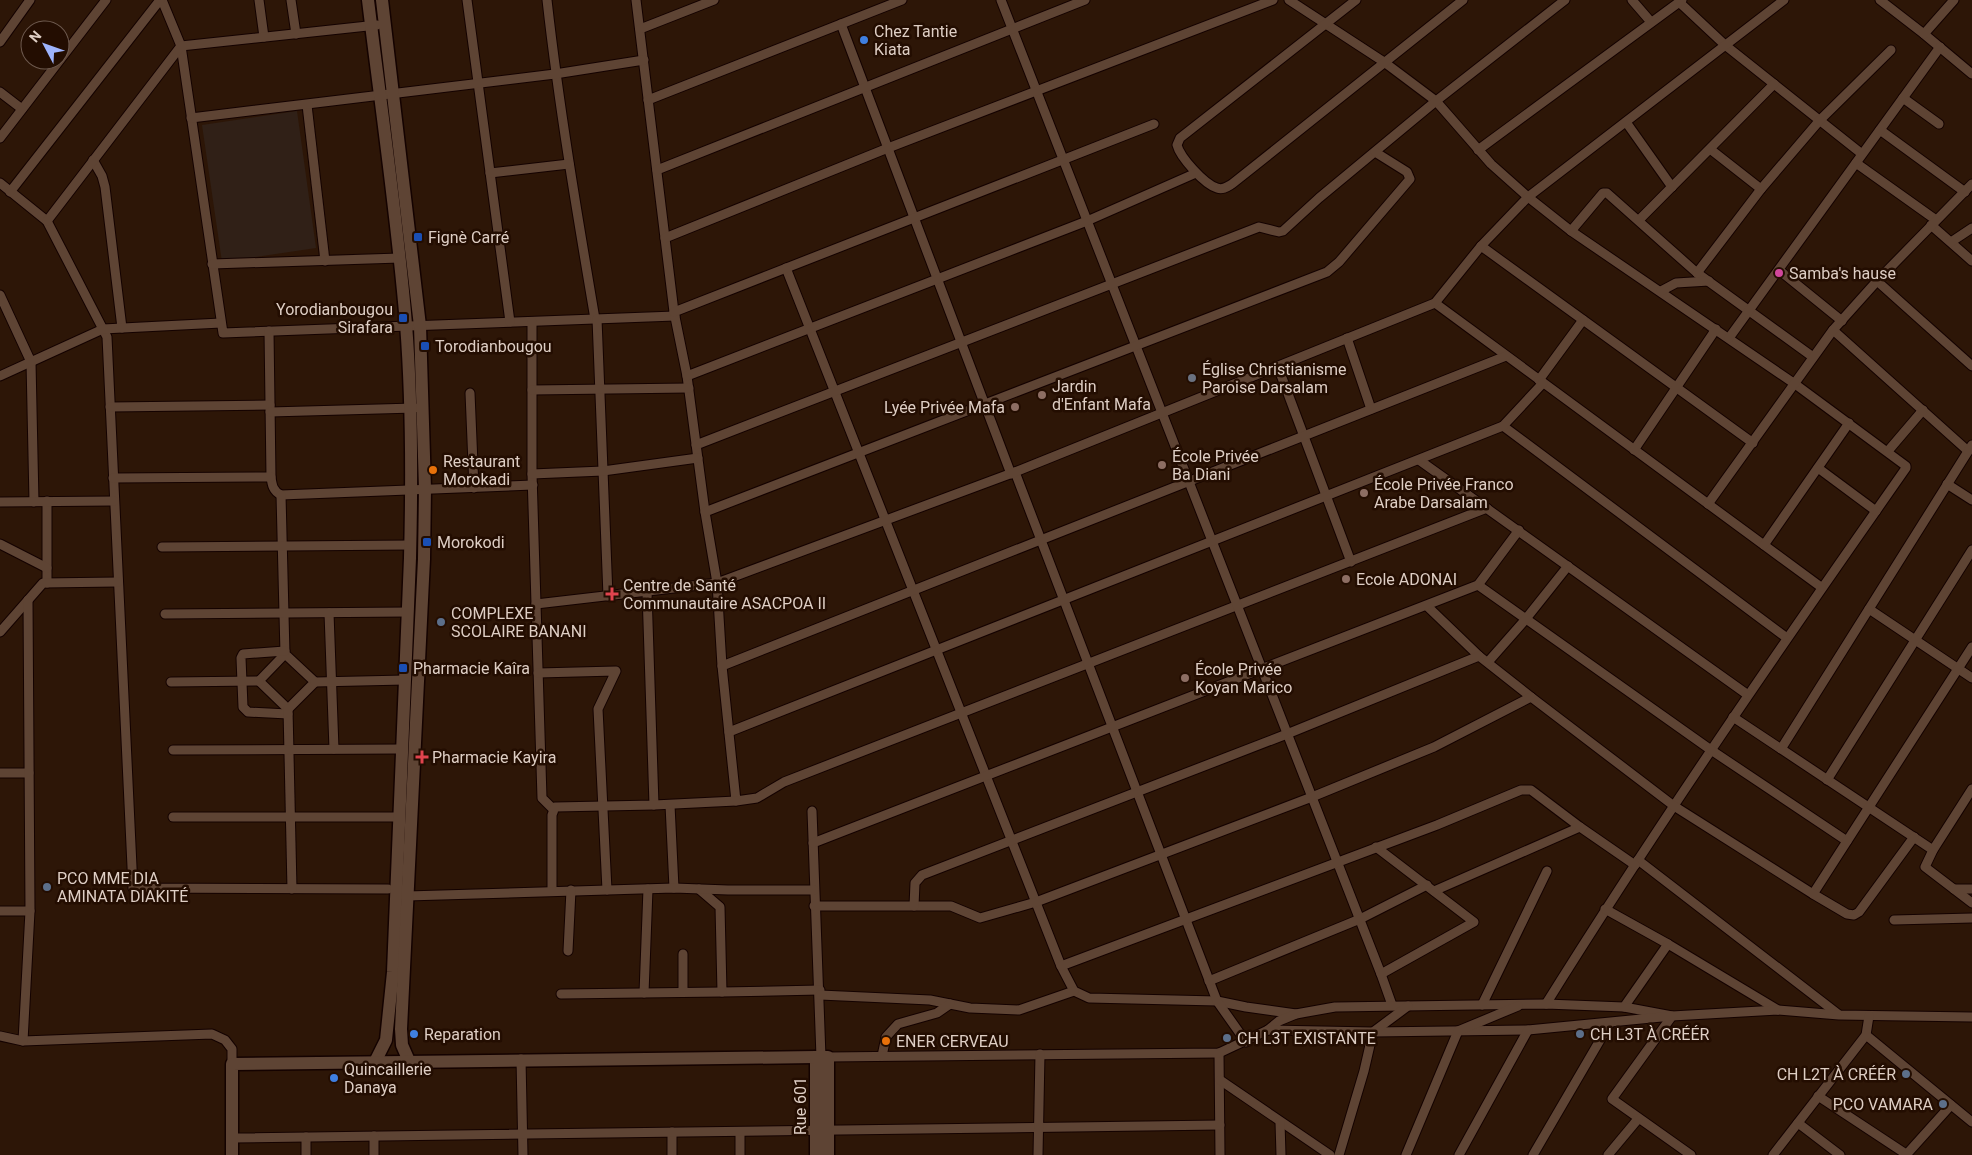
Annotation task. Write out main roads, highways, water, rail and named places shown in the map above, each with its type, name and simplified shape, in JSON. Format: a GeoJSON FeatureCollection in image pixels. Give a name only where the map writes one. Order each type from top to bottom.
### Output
{"type":"FeatureCollection","features":[{"type":"Feature","properties":{"kind":"place","name":"Chez Tantie Kiata"},"geometry":{"type":"Point","coordinates":[864,40]}},
{"type":"Feature","properties":{"kind":"place","name":"Fignè Carré"},"geometry":{"type":"Point","coordinates":[418,237]}},
{"type":"Feature","properties":{"kind":"place","name":"Samba's hause"},"geometry":{"type":"Point","coordinates":[1779,273]}},
{"type":"Feature","properties":{"kind":"place","name":"Yorodianbougou Sirafara"},"geometry":{"type":"Point","coordinates":[403,318]}},
{"type":"Feature","properties":{"kind":"place","name":"Torodianbougou"},"geometry":{"type":"Point","coordinates":[425,346]}},
{"type":"Feature","properties":{"kind":"place","name":"Église Christianisme Paroise Darsalam"},"geometry":{"type":"Point","coordinates":[1192,378]}},
{"type":"Feature","properties":{"kind":"place","name":"Jardin d'Enfant Mafa"},"geometry":{"type":"Point","coordinates":[1042,395]}},
{"type":"Feature","properties":{"kind":"place","name":"Lyée Privée Mafa"},"geometry":{"type":"Point","coordinates":[1015,407]}},
{"type":"Feature","properties":{"kind":"place","name":"École Privée Ba Diani"},"geometry":{"type":"Point","coordinates":[1162,465]}},
{"type":"Feature","properties":{"kind":"place","name":"Restaurant Morokadi"},"geometry":{"type":"Point","coordinates":[433,470]}},
{"type":"Feature","properties":{"kind":"place","name":"École Privée Franco Arabe Darsalam"},"geometry":{"type":"Point","coordinates":[1364,493]}},
{"type":"Feature","properties":{"kind":"place","name":"Morokodi"},"geometry":{"type":"Point","coordinates":[427,542]}},
{"type":"Feature","properties":{"kind":"place","name":"Ecole ADONAI"},"geometry":{"type":"Point","coordinates":[1346,579]}},
{"type":"Feature","properties":{"kind":"place","name":"Centre de Santé Communautaire ASACPOA II"},"geometry":{"type":"Point","coordinates":[612,594]}},
{"type":"Feature","properties":{"kind":"place","name":"COMPLEXE SCOLAIRE BANANI"},"geometry":{"type":"Point","coordinates":[441,622]}},
{"type":"Feature","properties":{"kind":"place","name":"Pharmacie Kaîra"},"geometry":{"type":"Point","coordinates":[403,668]}},
{"type":"Feature","properties":{"kind":"place","name":"École Privée Koyan Marico"},"geometry":{"type":"Point","coordinates":[1185,678]}},
{"type":"Feature","properties":{"kind":"place","name":"Pharmacie Kayira"},"geometry":{"type":"Point","coordinates":[422,757]}},
{"type":"Feature","properties":{"kind":"place","name":"PCO MME DIA AMINATA DIAKITÉ"},"geometry":{"type":"Point","coordinates":[47,887]}},
{"type":"Feature","properties":{"kind":"place","name":"Reparation"},"geometry":{"type":"Point","coordinates":[414,1034]}},
{"type":"Feature","properties":{"kind":"place","name":"CH L3T À CRÉÉR"},"geometry":{"type":"Point","coordinates":[1580,1034]}},
{"type":"Feature","properties":{"kind":"place","name":"CH L3T EXISTANTE"},"geometry":{"type":"Point","coordinates":[1227,1038]}},
{"type":"Feature","properties":{"kind":"place","name":"ENER CERVEAU"},"geometry":{"type":"Point","coordinates":[886,1041]}},
{"type":"Feature","properties":{"kind":"place","name":"CH L2T À CRÉÉR"},"geometry":{"type":"Point","coordinates":[1906,1074]}},
{"type":"Feature","properties":{"kind":"place","name":"Quincaillerie Danaya"},"geometry":{"type":"Point","coordinates":[334,1078]}},
{"type":"Feature","properties":{"kind":"place","name":"PCO VAMARA"},"geometry":{"type":"Point","coordinates":[1943,1104]}}]}
